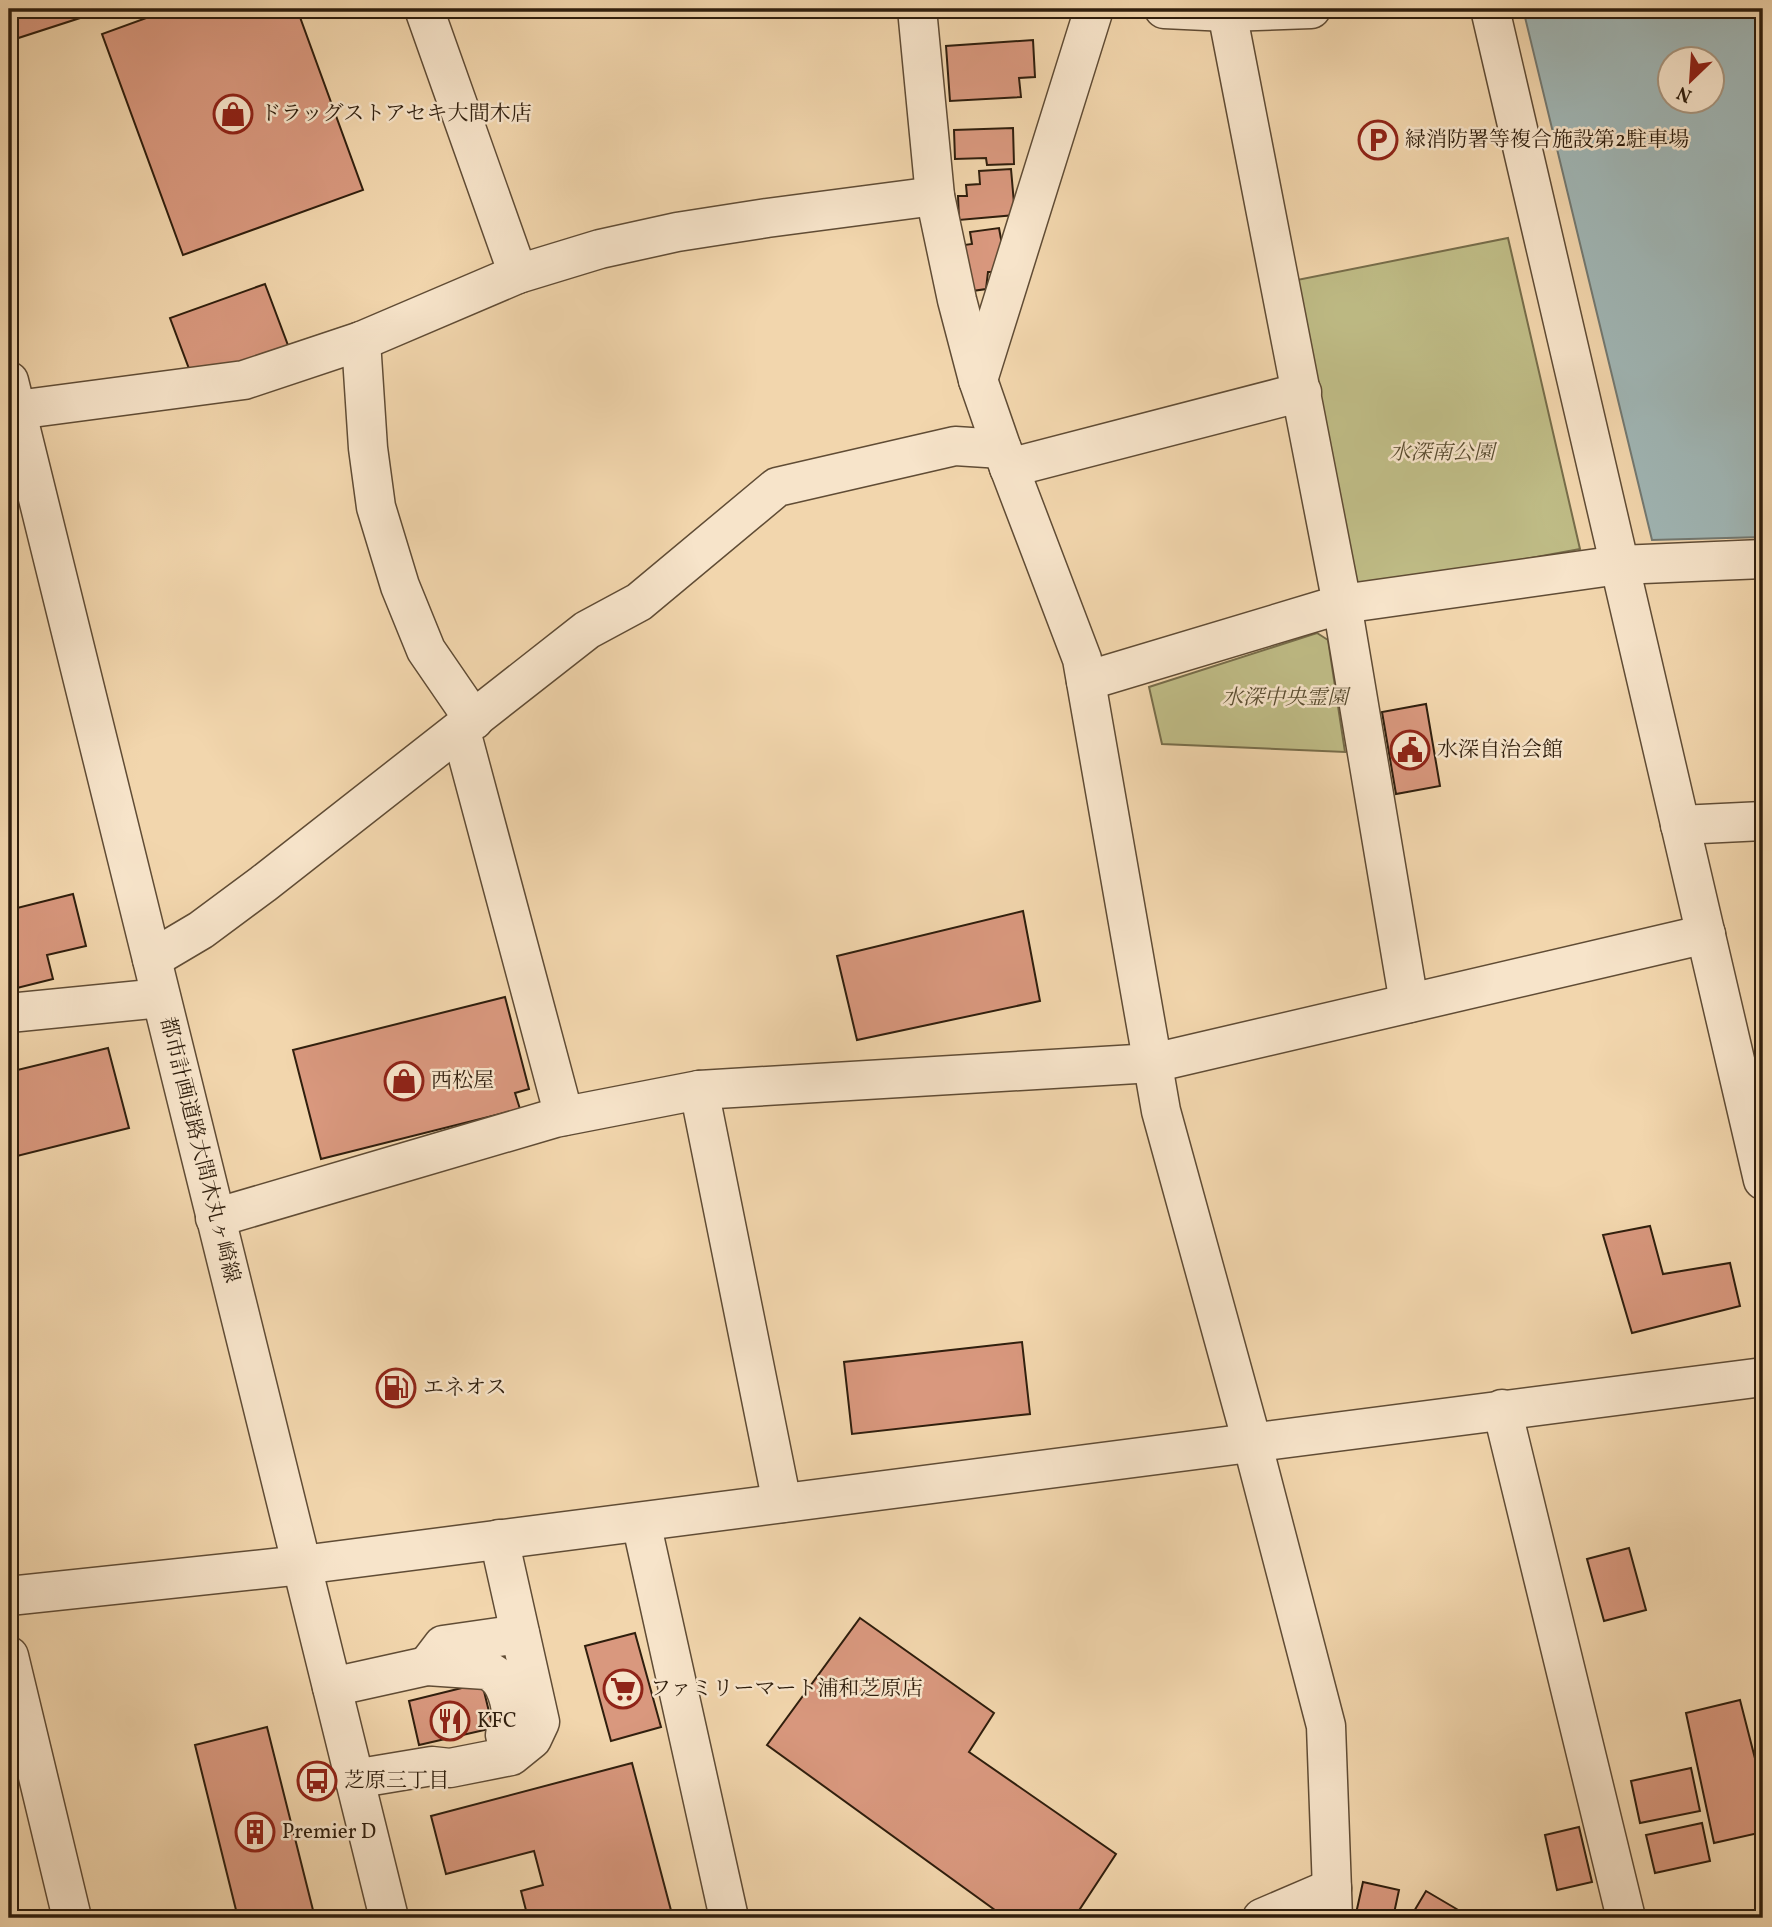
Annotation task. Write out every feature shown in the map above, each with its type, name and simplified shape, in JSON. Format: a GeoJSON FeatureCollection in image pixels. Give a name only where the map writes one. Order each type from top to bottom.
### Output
{"type":"FeatureCollection","features":[{"type":"Feature","properties":{"kind":"street"},"geometry":{"type":"LineString","coordinates":[[424,9],[518,274]]}},
{"type":"Feature","properties":{"kind":"street"},"geometry":{"type":"LineString","coordinates":[[917,9],[935,196],[945,248],[978,380],[1082,659],[1161,1111],[1252,1442],[1326,1726],[1332,1903],[1262,1918]]}},
{"type":"Feature","properties":{"kind":"street"},"geometry":{"type":"LineString","coordinates":[[978,380],[1094,9]]}},
{"type":"Feature","properties":{"kind":"street"},"geometry":{"type":"LineString","coordinates":[[1164,9],[1227,12],[1311,9]]}},
{"type":"Feature","properties":{"kind":"street"},"geometry":{"type":"LineString","coordinates":[[1490,9],[1763,1180]]}},
{"type":"Feature","properties":{"kind":"street"},"geometry":{"type":"LineString","coordinates":[[1227,12],[1342,604],[1409,1003]]}},
{"type":"Feature","properties":{"kind":"street"},"geometry":{"type":"LineString","coordinates":[[11,400],[244,380],[361,341],[518,274],[600,249],[677,232],[935,196]]}},
{"type":"Feature","properties":{"kind":"street"},"geometry":{"type":"LineString","coordinates":[[361,341],[368,448],[376,507],[400,586],[426,650],[468,725],[564,1116]]}},
{"type":"Feature","properties":{"kind":"street"},"geometry":{"type":"LineString","coordinates":[[152,959],[201,930],[242,899],[587,630],[639,602],[777,487],[955,446],[1005,458],[1302,392]]}},
{"type":"Feature","properties":{"kind":"street","name":"都市計画道路大間木丸ヶ崎線"},"geometry":{"type":"LineString","coordinates":[[11,400],[389,1918]]}},
{"type":"Feature","properties":{"kind":"street"},"geometry":{"type":"LineString","coordinates":[[1086,681],[1342,604],[1619,565],[1763,559]]}},
{"type":"Feature","properties":{"kind":"street"},"geometry":{"type":"LineString","coordinates":[[1680,825],[1763,821]]}},
{"type":"Feature","properties":{"kind":"street"},"geometry":{"type":"LineString","coordinates":[[215,1218],[564,1116],[699,1090],[1153,1063],[1706,934]]}},
{"type":"Feature","properties":{"kind":"street"},"geometry":{"type":"LineString","coordinates":[[9,1013],[161,998]]}},
{"type":"Feature","properties":{"kind":"street"},"geometry":{"type":"LineString","coordinates":[[699,1090],[782,1503]]}},
{"type":"Feature","properties":{"kind":"street"},"geometry":{"type":"LineString","coordinates":[[9,1596],[302,1565],[1763,1377]]}},
{"type":"Feature","properties":{"kind":"street"},"geometry":{"type":"LineString","coordinates":[[1502,1409],[1626,1918]]}},
{"type":"Feature","properties":{"kind":"street"},"geometry":{"type":"LineString","coordinates":[[641,1521],[729,1918]]}},
{"type":"Feature","properties":{"kind":"street"},"geometry":{"type":"LineString","coordinates":[[354,1779],[432,1766],[450,1768],[511,1756],[532,1739],[540,1723],[499,1539]]}},
{"type":"Feature","properties":{"kind":"street"},"geometry":{"type":"LineString","coordinates":[[427,1666],[443,1645],[520,1634]]}},
{"type":"Feature","properties":{"kind":"street"},"geometry":{"type":"LineString","coordinates":[[9,1656],[72,1918]]}},
{"type":"Feature","properties":{"kind":"street"},"geometry":{"type":"LineString","coordinates":[[331,1687],[427,1666],[495,1673],[505,1688],[512,1726],[499,1739],[443,1753],[432,1766]]}},
{"type":"Feature","properties":{"kind":"green space","name":"水深南公園"},"geometry":{"type":"Polygon","coordinates":[[[1508,238],[1580,549],[1361,589],[1351,580],[1297,280],[1508,238]]]}},
{"type":"Feature","properties":{"kind":"green space","name":"水深中央霊園"},"geometry":{"type":"Polygon","coordinates":[[[1317,633],[1328,640],[1345,752],[1162,744],[1149,687],[1317,633]]]}},
{"type":"Feature","properties":{"kind":"shaded area"},"geometry":{"type":"Polygon","coordinates":[[[1523,9],[1754,9],[1763,53],[1763,537],[1652,540],[1523,9]]]}},
{"type":"Feature","properties":{"kind":"building"},"geometry":{"type":"Polygon","coordinates":[[[9,9],[77,9],[80,18],[9,41],[9,9]]]}},
{"type":"Feature","properties":{"kind":"building"},"geometry":{"type":"Polygon","coordinates":[[[171,9],[297,9],[363,190],[183,255],[102,34],[171,9]]]}},
{"type":"Feature","properties":{"kind":"building"},"geometry":{"type":"Polygon","coordinates":[[[1033,40],[1035,77],[1019,78],[1021,97],[950,101],[946,46],[1033,40]]]}},
{"type":"Feature","properties":{"kind":"building"},"geometry":{"type":"Polygon","coordinates":[[[1013,128],[1014,164],[987,165],[986,158],[955,159],[954,130],[1013,128]]]}},
{"type":"Feature","properties":{"kind":"building"},"geometry":{"type":"Polygon","coordinates":[[[1011,169],[1015,215],[959,220],[958,196],[967,196],[966,185],[980,184],[979,171],[1011,169]]]}},
{"type":"Feature","properties":{"kind":"building"},"geometry":{"type":"Polygon","coordinates":[[[999,228],[1003,250],[993,272],[988,272],[986,289],[972,291],[964,245],[972,244],[970,232],[999,228]]]}},
{"type":"Feature","properties":{"kind":"building"},"geometry":{"type":"Polygon","coordinates":[[[265,284],[289,348],[194,382],[170,318],[265,284]]]}},
{"type":"Feature","properties":{"kind":"building"},"geometry":{"type":"Polygon","coordinates":[[[1426,704],[1440,786],[1396,794],[1382,712],[1426,704]]]}},
{"type":"Feature","properties":{"kind":"building"},"geometry":{"type":"Polygon","coordinates":[[[73,894],[86,946],[47,955],[53,979],[9,990],[9,910],[73,894]]]}},
{"type":"Feature","properties":{"kind":"building"},"geometry":{"type":"Polygon","coordinates":[[[1023,911],[1040,1001],[857,1040],[837,956],[1023,911]]]}},
{"type":"Feature","properties":{"kind":"building"},"geometry":{"type":"Polygon","coordinates":[[[505,997],[529,1089],[515,1093],[520,1109],[321,1159],[293,1050],[505,997]]]}},
{"type":"Feature","properties":{"kind":"building"},"geometry":{"type":"Polygon","coordinates":[[[108,1048],[129,1128],[9,1158],[9,1072],[108,1048]]]}},
{"type":"Feature","properties":{"kind":"building"},"geometry":{"type":"Polygon","coordinates":[[[1650,1226],[1663,1274],[1730,1263],[1740,1306],[1632,1333],[1603,1235],[1650,1226]]]}},
{"type":"Feature","properties":{"kind":"building"},"geometry":{"type":"Polygon","coordinates":[[[1022,1342],[1030,1414],[852,1434],[844,1362],[1022,1342]]]}},
{"type":"Feature","properties":{"kind":"building"},"geometry":{"type":"Polygon","coordinates":[[[1629,1548],[1646,1610],[1604,1621],[1587,1559],[1629,1548]]]}},
{"type":"Feature","properties":{"kind":"building"},"geometry":{"type":"Polygon","coordinates":[[[860,1618],[994,1713],[969,1752],[1116,1854],[1074,1918],[1006,1918],[767,1745],[860,1618]]]}},
{"type":"Feature","properties":{"kind":"building"},"geometry":{"type":"Polygon","coordinates":[[[635,1633],[661,1727],[611,1741],[585,1646],[635,1633]]]}},
{"type":"Feature","properties":{"kind":"building"},"geometry":{"type":"Polygon","coordinates":[[[482,1683],[493,1728],[419,1745],[409,1701],[482,1683]]]}},
{"type":"Feature","properties":{"kind":"building"},"geometry":{"type":"Polygon","coordinates":[[[1740,1700],[1760,1778],[1763,1777],[1763,1832],[1714,1843],[1686,1713],[1740,1700]]]}},
{"type":"Feature","properties":{"kind":"building","name":"Premier D"},"geometry":{"type":"Polygon","coordinates":[[[267,1727],[315,1918],[238,1918],[195,1745],[267,1727]]]}},
{"type":"Feature","properties":{"kind":"building"},"geometry":{"type":"Polygon","coordinates":[[[632,1763],[673,1918],[528,1918],[521,1891],[543,1885],[534,1851],[446,1874],[431,1816],[632,1763]]]}},
{"type":"Feature","properties":{"kind":"building"},"geometry":{"type":"Polygon","coordinates":[[[1691,1768],[1700,1811],[1640,1823],[1631,1781],[1691,1768]]]}},
{"type":"Feature","properties":{"kind":"building"},"geometry":{"type":"Polygon","coordinates":[[[1702,1823],[1710,1861],[1655,1873],[1646,1835],[1702,1823]]]}},
{"type":"Feature","properties":{"kind":"building"},"geometry":{"type":"Polygon","coordinates":[[[1579,1827],[1592,1882],[1557,1890],[1545,1835],[1579,1827]]]}},
{"type":"Feature","properties":{"kind":"building"},"geometry":{"type":"Polygon","coordinates":[[[1363,1882],[1399,1890],[1393,1918],[1355,1918],[1363,1882]]]}},
{"type":"Feature","properties":{"kind":"building"},"geometry":{"type":"Polygon","coordinates":[[[1426,1891],[1460,1911],[1456,1918],[1410,1918],[1426,1891]]]}},
{"type":"Feature","properties":{"kind":"place","name":"ドラッグストアセキ大間木店"},"geometry":{"type":"Point","coordinates":[233,114]}},
{"type":"Feature","properties":{"kind":"place","name":"緑消防署等複合施設第2駐車場"},"geometry":{"type":"Point","coordinates":[1378,140]}},
{"type":"Feature","properties":{"kind":"place","name":"水深自治会館"},"geometry":{"type":"Point","coordinates":[1410,750]}},
{"type":"Feature","properties":{"kind":"place","name":"西松屋"},"geometry":{"type":"Point","coordinates":[404,1081]}},
{"type":"Feature","properties":{"kind":"place","name":"エネオス"},"geometry":{"type":"Point","coordinates":[396,1388]}},
{"type":"Feature","properties":{"kind":"place","name":"ファミリーマート浦和芝原店"},"geometry":{"type":"Point","coordinates":[623,1689]}},
{"type":"Feature","properties":{"kind":"place","name":"KFC"},"geometry":{"type":"Point","coordinates":[450,1721]}},
{"type":"Feature","properties":{"kind":"place","name":"芝原三丁目"},"geometry":{"type":"Point","coordinates":[317,1781]}},
{"type":"Feature","properties":{"kind":"place","name":"Premier D"},"geometry":{"type":"Point","coordinates":[255,1832]}}]}
